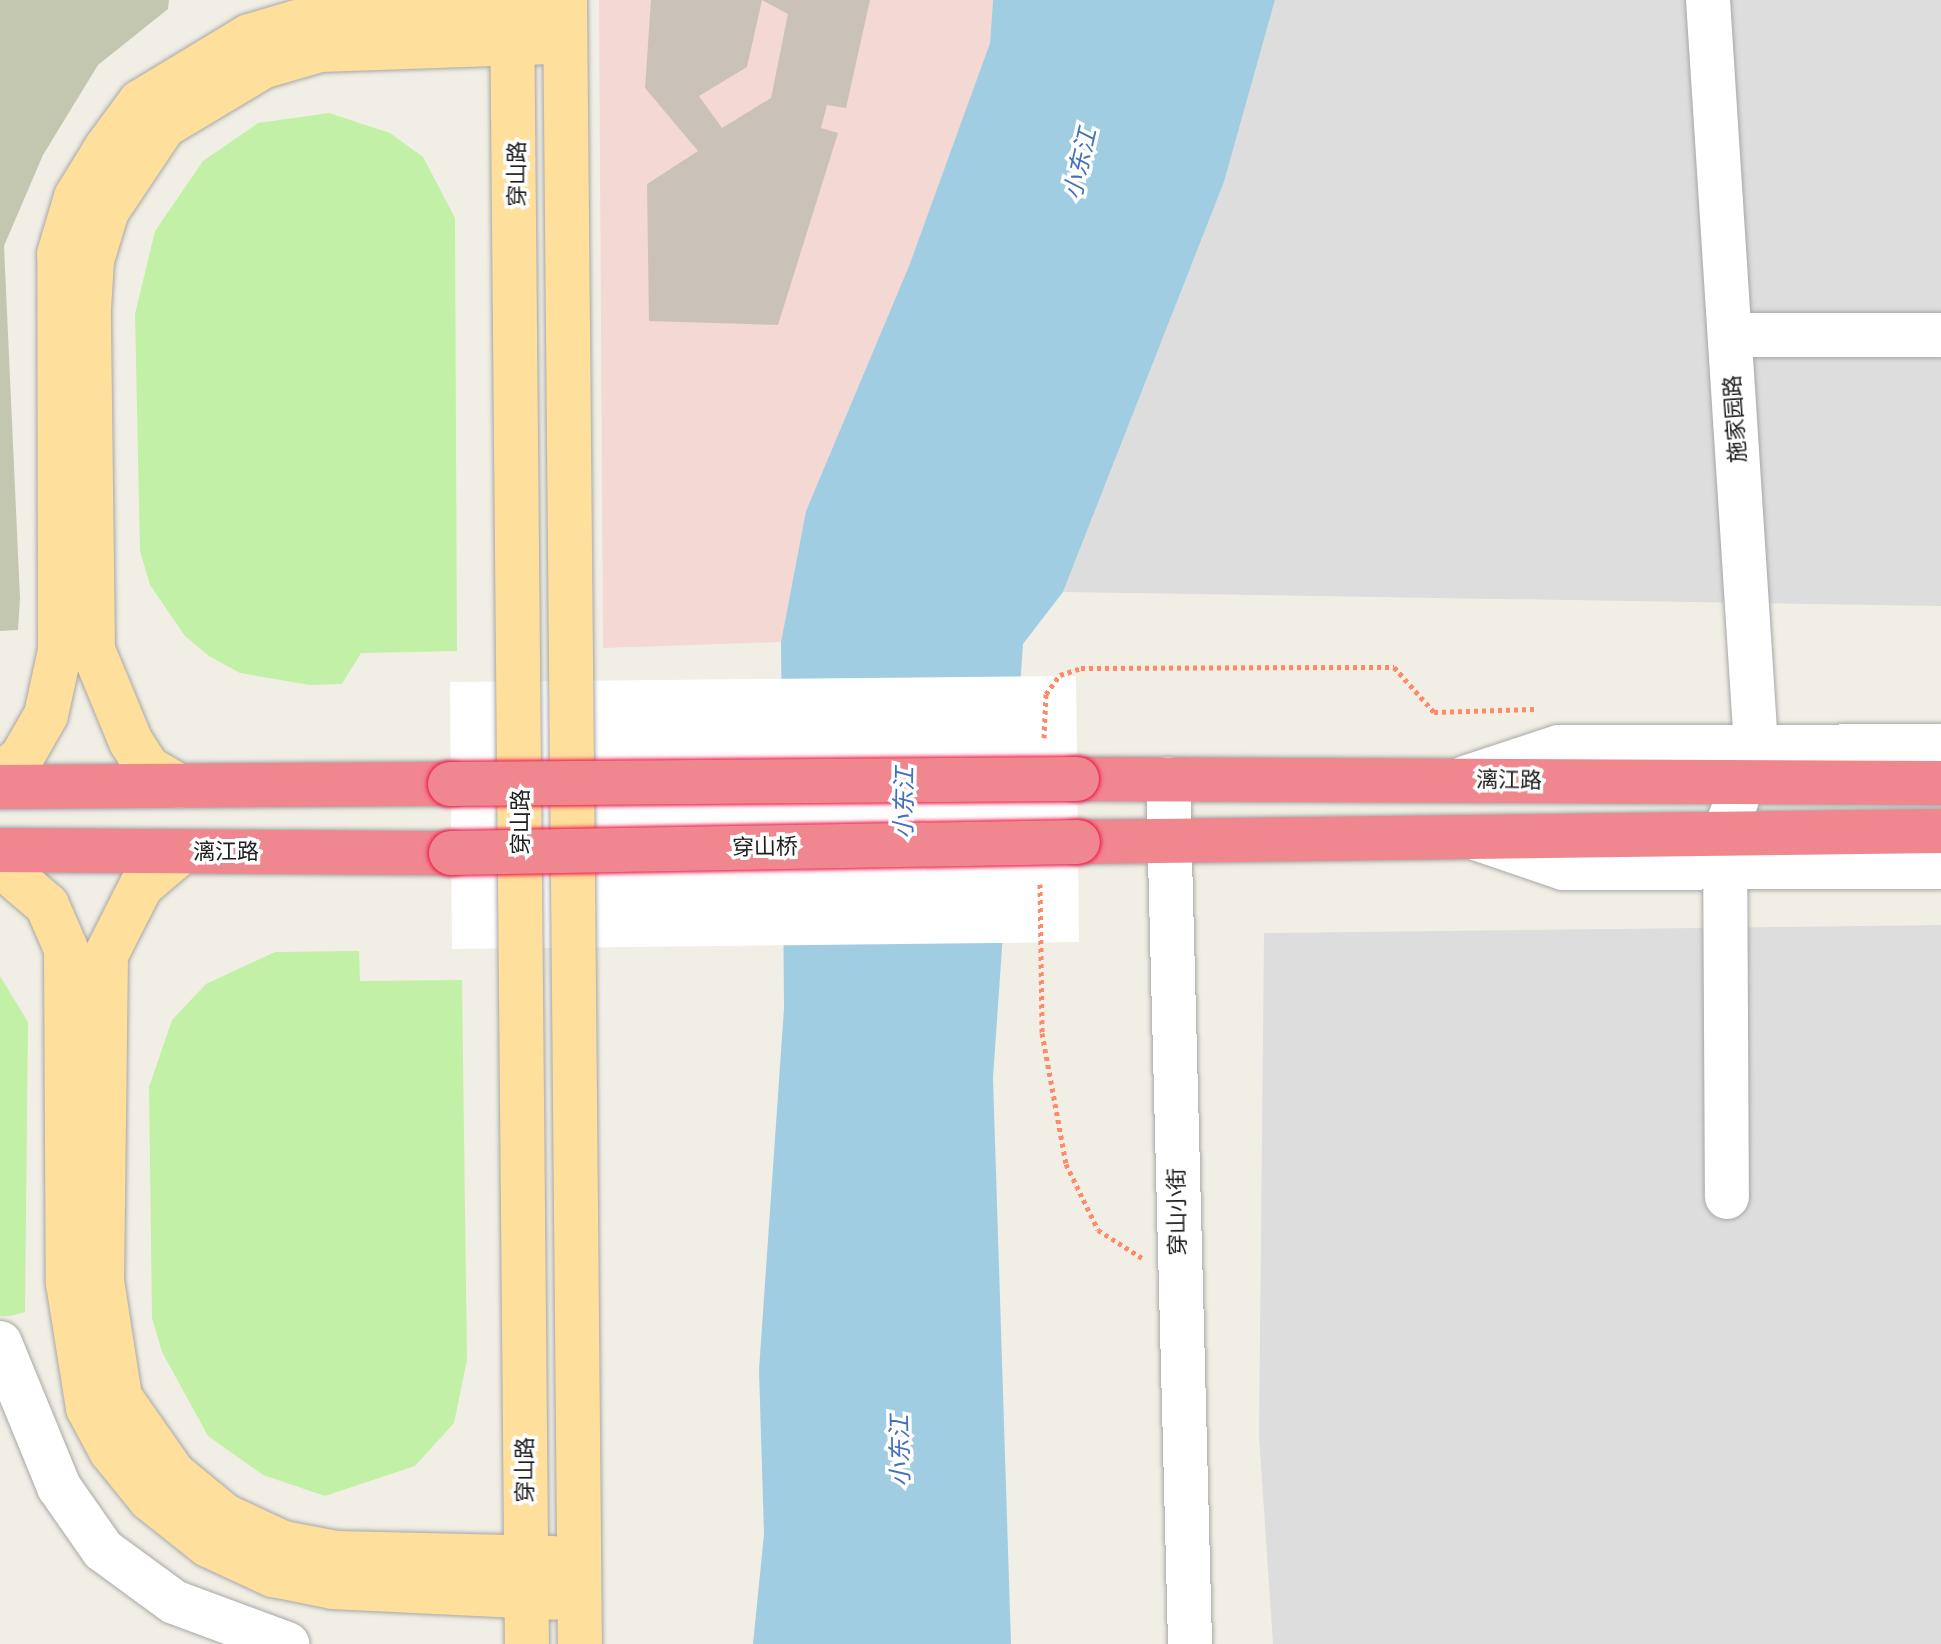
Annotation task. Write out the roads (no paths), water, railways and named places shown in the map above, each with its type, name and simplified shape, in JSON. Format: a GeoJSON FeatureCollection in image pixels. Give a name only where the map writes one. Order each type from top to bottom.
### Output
{"type":"FeatureCollection","features":[{"type":"Feature","properties":{"kind":"highway","name":"漓江路"},"geometry":{"type":"LineString","coordinates":[[179,786],[1463,779],[1750,765],[1941,783]]}},
{"type":"Feature","properties":{"kind":"highway"},"geometry":{"type":"LineString","coordinates":[[0,787],[179,786]]}},
{"type":"Feature","properties":{"kind":"highway"},"geometry":{"type":"LineString","coordinates":[[1167,842],[1461,834],[1724,850],[1941,831]]}},
{"type":"Feature","properties":{"kind":"highway","name":"穿山桥"},"geometry":{"type":"LineString","coordinates":[[451,853],[1167,842]]}},
{"type":"Feature","properties":{"kind":"highway","name":"漓江路"},"geometry":{"type":"LineString","coordinates":[[0,850],[451,853]]}},
{"type":"Feature","properties":{"kind":"main road"},"geometry":{"type":"LineString","coordinates":[[0,775],[22,757],[46,715],[60,651],[59,254],[76,197],[106,148],[140,102],[249,36],[314,17],[565,14],[577,1579],[580,1644]]}},
{"type":"Feature","properties":{"kind":"main road"},"geometry":{"type":"LineString","coordinates":[[179,786],[148,768],[131,742],[93,650],[89,309],[92,260],[107,211],[164,126],[262,67],[320,50],[514,16]]}},
{"type":"Feature","properties":{"kind":"main road","name":"穿山路"},"geometry":{"type":"LineString","coordinates":[[514,16],[527,1644]]}},
{"type":"Feature","properties":{"kind":"main road"},"geometry":{"type":"LineString","coordinates":[[181,852],[141,886],[106,955],[102,1281],[120,1397],[174,1474],[225,1516],[283,1543],[526,1578]]}},
{"type":"Feature","properties":{"kind":"main road"},"geometry":{"type":"LineString","coordinates":[[0,865],[47,905],[66,949],[68,1283],[88,1408],[111,1451],[150,1499],[208,1545],[273,1575],[333,1587],[526,1578],[577,1579]]}},
{"type":"Feature","properties":{"kind":"street","name":"施家园路"},"geometry":{"type":"LineString","coordinates":[[1708,0],[1730,335],[1750,765],[1724,850]]}},
{"type":"Feature","properties":{"kind":"street"},"geometry":{"type":"LineString","coordinates":[[1730,335],[1941,335]]}},
{"type":"Feature","properties":{"kind":"street"},"geometry":{"type":"LineString","coordinates":[[1750,765],[1941,746]]}},
{"type":"Feature","properties":{"kind":"street","name":"穿山小街"},"geometry":{"type":"LineString","coordinates":[[1168,779],[1167,842],[1190,1644]]}},
{"type":"Feature","properties":{"kind":"street"},"geometry":{"type":"LineString","coordinates":[[1727,1197],[1724,850],[1941,867]]}},
{"type":"Feature","properties":{"kind":"street"},"geometry":{"type":"LineString","coordinates":[[0,1343],[59,1487],[103,1550],[174,1602],[287,1644]]}},
{"type":"Feature","properties":{"kind":"water","name":"小东江"},"geometry":{"type":"Polygon","coordinates":[[[993,0],[1275,0],[1224,182],[1063,592],[1023,644],[993,1078],[1011,1644],[753,1644],[764,1534],[759,1370],[784,1008],[781,642],[806,511],[909,266],[990,43],[993,0]]]}}]}
